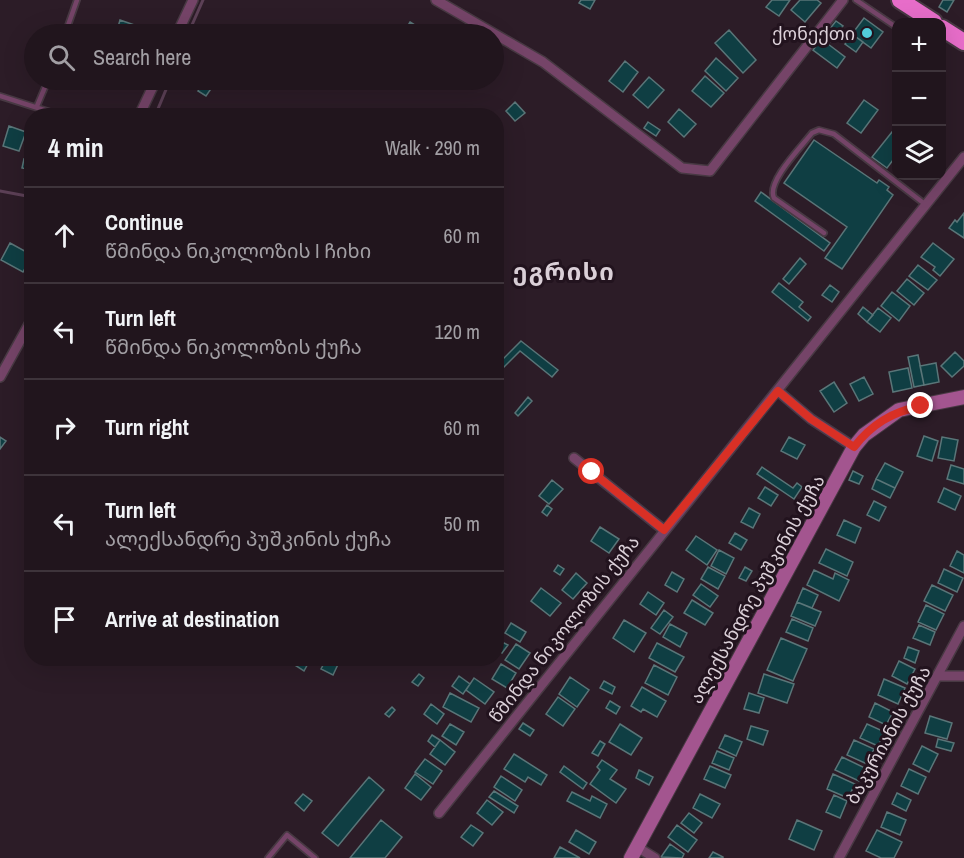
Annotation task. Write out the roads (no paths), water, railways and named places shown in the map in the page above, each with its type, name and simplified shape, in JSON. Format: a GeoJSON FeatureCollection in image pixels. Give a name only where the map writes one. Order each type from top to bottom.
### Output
{"type":"FeatureCollection","features":[{"type":"Feature","properties":{"kind":"highway"},"geometry":{"type":"LineString","coordinates":[[900,0],[920,18]]}},
{"type":"Feature","properties":{"kind":"highway"},"geometry":{"type":"LineString","coordinates":[[946,30],[964,42]]}},
{"type":"Feature","properties":{"kind":"street"},"geometry":{"type":"LineString","coordinates":[[182,24],[193,0]]}},
{"type":"Feature","properties":{"kind":"street"},"geometry":{"type":"LineString","coordinates":[[436,0],[477,24]]}},
{"type":"Feature","properties":{"kind":"street"},"geometry":{"type":"LineString","coordinates":[[504,39],[543,62],[682,168],[710,171],[843,0]]}},
{"type":"Feature","properties":{"kind":"street"},"geometry":{"type":"LineString","coordinates":[[143,108],[151,90]]}},
{"type":"Feature","properties":{"kind":"street","name":"წმინდა ნიკოლოზის ქუჩა"},"geometry":{"type":"LineString","coordinates":[[439,813],[964,157]]}},
{"type":"Feature","properties":{"kind":"street"},"geometry":{"type":"LineString","coordinates":[[0,377],[24,334]]}},
{"type":"Feature","properties":{"kind":"street"},"geometry":{"type":"LineString","coordinates":[[778,391],[811,419],[854,447]]}},
{"type":"Feature","properties":{"kind":"street","name":"ალექსანდრე პუშკინის ქუჩა"},"geometry":{"type":"LineString","coordinates":[[634,853],[854,447],[864,435],[899,410],[964,397]]}},
{"type":"Feature","properties":{"kind":"street"},"geometry":{"type":"LineString","coordinates":[[574,458],[664,530]]}},
{"type":"Feature","properties":{"kind":"street","name":"ბაკურიანის ქუჩა"},"geometry":{"type":"LineString","coordinates":[[839,858],[964,627]]}},
{"type":"Feature","properties":{"kind":"street"},"geometry":{"type":"LineString","coordinates":[[939,676],[964,676]]}},
{"type":"Feature","properties":{"kind":"street"},"geometry":{"type":"LineString","coordinates":[[634,853],[655,858]]}},
{"type":"Feature","properties":{"kind":"lane"},"geometry":{"type":"LineString","coordinates":[[69,24],[77,0]]}},
{"type":"Feature","properties":{"kind":"lane"},"geometry":{"type":"LineString","coordinates":[[856,0],[892,24]]}},
{"type":"Feature","properties":{"kind":"lane"},"geometry":{"type":"LineString","coordinates":[[37,106],[44,90]]}},
{"type":"Feature","properties":{"kind":"lane"},"geometry":{"type":"LineString","coordinates":[[0,96],[42,108]]}},
{"type":"Feature","properties":{"kind":"lane"},"geometry":{"type":"LineString","coordinates":[[824,233],[774,198],[772,193],[772,186],[777,178],[812,133],[819,130],[834,134],[926,205]]}},
{"type":"Feature","properties":{"kind":"lane"},"geometry":{"type":"LineString","coordinates":[[268,858],[287,835],[315,858]]}},
{"type":"Feature","properties":{"kind":"waterway"},"geometry":{"type":"LineString","coordinates":[[192,24],[203,0]]}},
{"type":"Feature","properties":{"kind":"waterway"},"geometry":{"type":"LineString","coordinates":[[158,108],[166,90]]}},
{"type":"Feature","properties":{"kind":"waterway"},"geometry":{"type":"LineString","coordinates":[[0,191],[24,196]]}},
{"type":"Feature","properties":{"kind":"place","name":"ქონექთი"},"geometry":{"type":"Point","coordinates":[867,33]}},
{"type":"Feature","properties":{"kind":"district","name":"ეგრისი"},"geometry":{"type":"Point","coordinates":[564,271]}}]}
